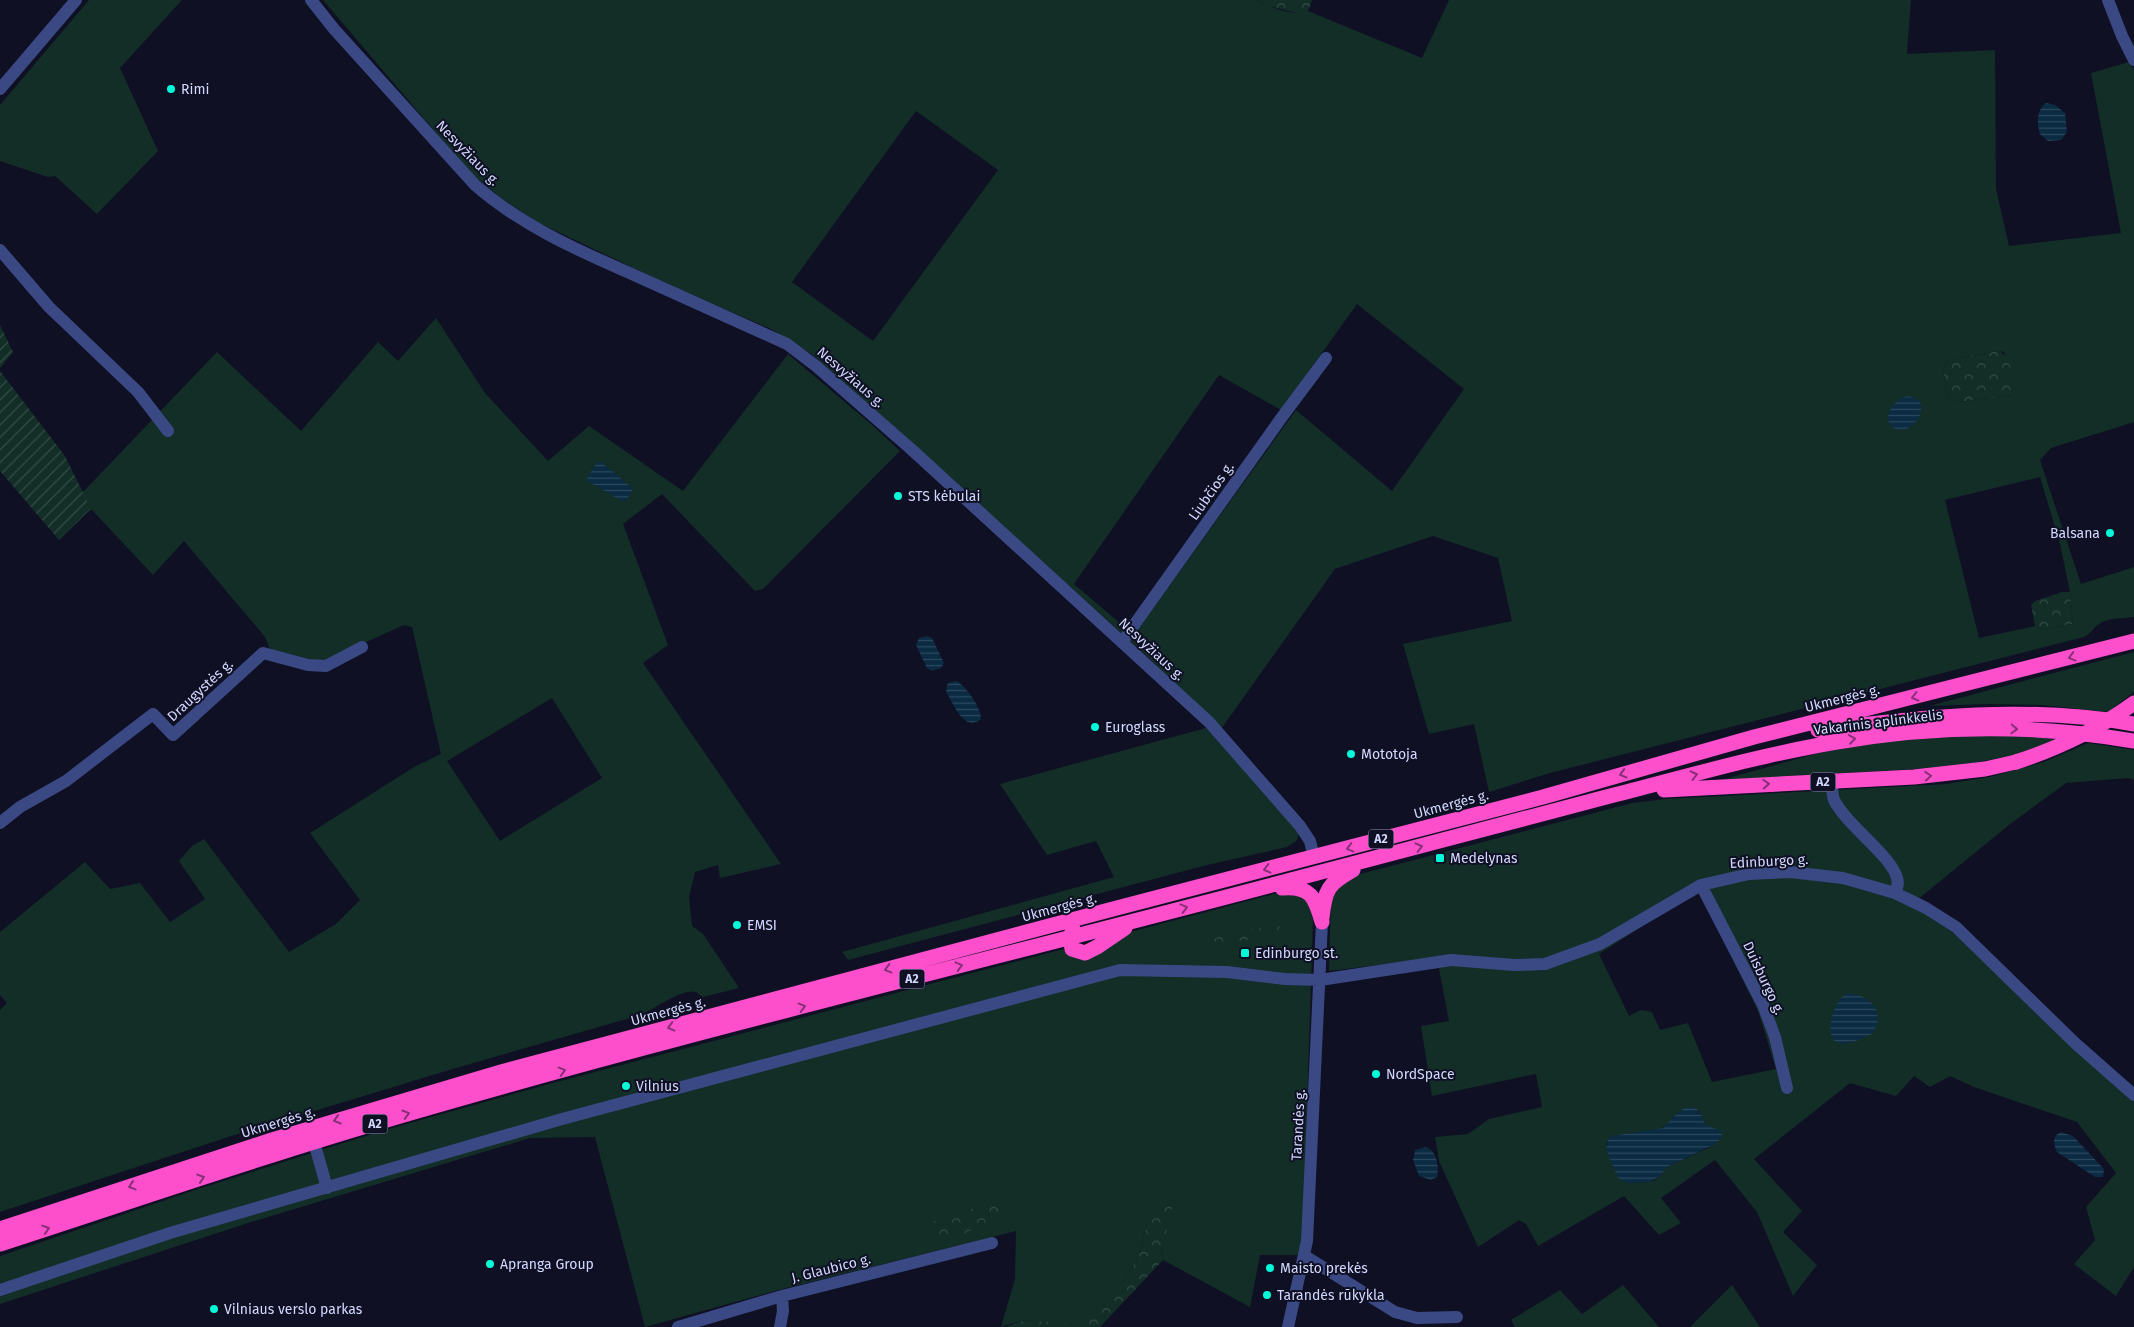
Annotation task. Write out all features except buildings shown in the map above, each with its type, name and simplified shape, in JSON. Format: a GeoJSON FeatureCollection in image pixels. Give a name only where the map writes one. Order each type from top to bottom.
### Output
{"type":"FeatureCollection","features":[{"type":"Feature","properties":{"kind":"highway","name":"Ukmergės g."},"geometry":{"type":"LineString","coordinates":[[0,1229],[272,1140],[492,1074],[1543,797],[1754,737],[2134,641]]}},
{"type":"Feature","properties":{"kind":"highway","name":"A2"},"geometry":{"type":"LineString","coordinates":[[0,1244],[397,1117],[639,1050],[1070,938],[1072,949],[1084,953],[1136,920],[1630,792],[1950,774],[1985,769],[2016,762],[2056,748],[2089,732],[2134,703]]}},
{"type":"Feature","properties":{"kind":"highway","name":"Vakarinis aplinkkelis"},"geometry":{"type":"LineString","coordinates":[[1754,737],[1911,718],[1991,713],[2071,716],[2134,724]]}},
{"type":"Feature","properties":{"kind":"highway","name":"Vakarinis aplinkkelis"},"geometry":{"type":"LineString","coordinates":[[1630,792],[1817,746],[1921,731],[1970,728],[2033,730],[2104,736],[2134,741]]}},
{"type":"Feature","properties":{"kind":"highway"},"geometry":{"type":"LineString","coordinates":[[1322,922],[1324,900],[1329,886],[1335,880],[1372,859]]}},
{"type":"Feature","properties":{"kind":"highway"},"geometry":{"type":"LineString","coordinates":[[1250,891],[1290,888],[1304,890],[1314,899],[1322,922]]}},
{"type":"Feature","properties":{"kind":"highway"},"geometry":{"type":"LineString","coordinates":[[1070,938],[1073,930],[1113,909]]}},
{"type":"Feature","properties":{"kind":"street"},"geometry":{"type":"LineString","coordinates":[[0,89],[76,0]]}},
{"type":"Feature","properties":{"kind":"street","name":"Nesvyžiaus g."},"geometry":{"type":"LineString","coordinates":[[311,0],[334,29],[475,185],[495,202],[516,217],[569,246],[787,344],[816,366],[911,449],[1208,722],[1300,826],[1310,841],[1314,857]]}},
{"type":"Feature","properties":{"kind":"street"},"geometry":{"type":"LineString","coordinates":[[2108,0],[2134,60]]}},
{"type":"Feature","properties":{"kind":"street"},"geometry":{"type":"LineString","coordinates":[[0,250],[50,307],[138,392],[168,431]]}},
{"type":"Feature","properties":{"kind":"street","name":"Liubčios g."},"geometry":{"type":"LineString","coordinates":[[1122,642],[1326,358]]}},
{"type":"Feature","properties":{"kind":"street","name":"Draugystės g."},"geometry":{"type":"LineString","coordinates":[[0,823],[20,807],[66,781],[153,714],[173,735],[263,652],[308,665],[326,666],[362,647]]}},
{"type":"Feature","properties":{"kind":"street"},"geometry":{"type":"LineString","coordinates":[[1832,781],[1834,799],[1854,827],[1886,860],[1895,873],[1898,884],[1895,893]]}},
{"type":"Feature","properties":{"kind":"street","name":"Edinburgo g."},"geometry":{"type":"LineString","coordinates":[[0,1290],[170,1233],[562,1119],[1120,970],[1227,972],[1285,979],[1320,980],[1451,960],[1515,965],[1545,964],[1600,944],[1700,885],[1749,874],[1790,872],[1843,878],[1895,893],[1926,908],[1956,927],[2075,1043],[2134,1095]]}},
{"type":"Feature","properties":{"kind":"street","name":"Duisburgo g."},"geometry":{"type":"LineString","coordinates":[[1700,885],[1763,1005],[1775,1037],[1787,1088]]}},
{"type":"Feature","properties":{"kind":"street","name":"Tarandės g."},"geometry":{"type":"LineString","coordinates":[[1288,1327],[1308,1241],[1322,922]]}},
{"type":"Feature","properties":{"kind":"street"},"geometry":{"type":"LineString","coordinates":[[314,1142],[326,1188]]}},
{"type":"Feature","properties":{"kind":"street","name":"J. Glaubico g."},"geometry":{"type":"LineString","coordinates":[[678,1327],[782,1296],[992,1243]]}},
{"type":"Feature","properties":{"kind":"street"},"geometry":{"type":"LineString","coordinates":[[1305,1256],[1395,1312],[1417,1318],[1457,1317]]}},
{"type":"Feature","properties":{"kind":"street"},"geometry":{"type":"LineString","coordinates":[[780,1327],[783,1311],[782,1296]]}},
{"type":"Feature","properties":{"kind":"green space"},"geometry":{"type":"Polygon","coordinates":[[[89,0],[182,0],[120,68],[158,151],[97,214],[55,176],[48,177],[0,161],[0,105],[89,0]]]}},
{"type":"Feature","properties":{"kind":"green space"},"geometry":{"type":"Polygon","coordinates":[[[323,0],[1256,0],[1289,12],[1302,13],[1308,11],[1422,58],[1449,0],[1911,0],[1907,54],[1995,50],[1996,189],[2009,246],[2121,233],[2091,73],[2129,62],[2134,70],[2134,422],[2051,448],[2040,460],[2081,584],[2134,567],[2134,617],[2111,619],[2103,622],[2084,637],[1550,773],[1489,792],[1474,724],[1429,734],[1403,644],[1512,621],[1498,558],[1433,536],[1335,569],[1221,729],[1148,657],[813,355],[771,329],[680,290],[535,221],[471,174],[323,0]],[[916,111],[792,282],[873,341],[998,170],[916,111]],[[1357,304],[1281,410],[1219,375],[1074,584],[1134,635],[1296,410],[1392,491],[1464,389],[1357,304]],[[1998,351],[1949,360],[1944,367],[1948,397],[1958,402],[2013,395],[2004,352],[1998,351]],[[2040,477],[1945,500],[1979,638],[2035,626],[2041,629],[2073,624],[2070,592],[2060,544],[2040,477]]]}},
{"type":"Feature","properties":{"kind":"green space"},"geometry":{"type":"Polygon","coordinates":[[[1256,0],[1312,0],[1308,11],[1300,14],[1269,6],[1256,0]]]}},
{"type":"Feature","properties":{"kind":"green space"},"geometry":{"type":"Polygon","coordinates":[[[436,318],[485,393],[548,461],[589,426],[683,491],[788,354],[900,451],[763,589],[755,591],[662,494],[623,524],[668,645],[643,663],[781,864],[720,878],[718,865],[695,872],[689,897],[692,926],[703,934],[739,988],[703,997],[696,992],[684,993],[669,999],[644,1014],[456,1068],[225,1138],[0,1212],[0,1010],[7,1003],[0,995],[0,932],[85,862],[110,889],[140,883],[170,922],[205,899],[179,861],[192,846],[204,839],[289,952],[336,924],[360,900],[310,833],[414,767],[441,754],[412,627],[404,625],[322,662],[270,650],[265,637],[184,541],[153,575],[91,509],[82,493],[217,352],[301,431],[378,342],[398,361],[436,318]],[[552,698],[447,761],[500,841],[602,778],[552,698]]]}},
{"type":"Feature","properties":{"kind":"green space"},"geometry":{"type":"Polygon","coordinates":[[[0,325],[13,352],[0,368],[0,325]]]}},
{"type":"Feature","properties":{"kind":"green space"},"geometry":{"type":"Polygon","coordinates":[[[1998,351],[2006,357],[2009,363],[2014,384],[2013,395],[1958,402],[1948,397],[1944,367],[1949,360],[1998,351]]]}},
{"type":"Feature","properties":{"kind":"green space"},"geometry":{"type":"Polygon","coordinates":[[[0,371],[65,456],[91,509],[59,540],[0,471],[0,371]]]}},
{"type":"Feature","properties":{"kind":"green space"},"geometry":{"type":"Polygon","coordinates":[[[2062,592],[2070,592],[2073,624],[2041,629],[2035,626],[2031,605],[2035,601],[2062,592]]]}},
{"type":"Feature","properties":{"kind":"green space"},"geometry":{"type":"Polygon","coordinates":[[[2134,652],[2134,692],[2108,712],[2042,705],[1929,706],[2134,652]]]}},
{"type":"Feature","properties":{"kind":"green space"},"geometry":{"type":"Polygon","coordinates":[[[1206,728],[1296,829],[1299,835],[1296,841],[1287,847],[1207,865],[848,960],[842,952],[1114,877],[1096,841],[1047,855],[1000,784],[1206,728]]]}},
{"type":"Feature","properties":{"kind":"green space"},"geometry":{"type":"Polygon","coordinates":[[[1981,735],[2033,736],[2056,740],[2014,755],[1973,763],[1916,769],[1721,780],[1815,754],[1885,741],[1981,735]]]}},
{"type":"Feature","properties":{"kind":"green space"},"geometry":{"type":"Polygon","coordinates":[[[2088,743],[2134,750],[2134,780],[2128,778],[2066,783],[2009,825],[1917,900],[1974,951],[2134,1102],[2134,1267],[2116,1296],[2074,1264],[2095,1240],[2086,1207],[2116,1173],[2077,1122],[1974,1087],[1950,1076],[1930,1087],[1914,1076],[1896,1096],[1850,1083],[1754,1159],[1802,1211],[1783,1232],[1817,1265],[1793,1296],[1757,1212],[1715,1160],[1661,1198],[1681,1223],[1659,1235],[1624,1196],[1538,1246],[1526,1224],[1519,1220],[1478,1247],[1439,1161],[1435,1137],[1468,1134],[1489,1119],[1542,1107],[1536,1074],[1432,1096],[1421,1026],[1449,1021],[1437,958],[1329,971],[1331,895],[1345,878],[1632,803],[1666,799],[1947,784],[1994,776],[2044,762],[2088,743]],[[1699,890],[1599,954],[1629,1016],[1641,1010],[1652,1012],[1660,1030],[1688,1023],[1712,1082],[1776,1069],[1758,1011],[1699,890]],[[1699,1110],[1657,1130],[1612,1136],[1606,1144],[1627,1183],[1656,1180],[1667,1167],[1710,1147],[1717,1129],[1707,1126],[1699,1110]]]}},
{"type":"Feature","properties":{"kind":"green space"},"geometry":{"type":"Polygon","coordinates":[[[1289,890],[1304,894],[1311,908],[1313,920],[1303,1234],[1300,1255],[1260,1255],[1250,1307],[1163,1260],[1162,1251],[1173,1200],[1147,1224],[1138,1257],[1124,1281],[1081,1326],[1024,1320],[1001,1327],[1015,1279],[1016,1231],[786,1288],[645,1327],[595,1137],[530,1138],[248,1223],[0,1304],[0,1256],[195,1190],[385,1130],[549,1084],[1064,949],[1070,956],[1082,960],[1123,934],[1289,890]]]}},
{"type":"Feature","properties":{"kind":"green space"},"geometry":{"type":"Polygon","coordinates":[[[1279,924],[1280,928],[1274,935],[1221,945],[1213,945],[1211,943],[1215,938],[1279,924]]]}},
{"type":"Feature","properties":{"kind":"green space"},"geometry":{"type":"Polygon","coordinates":[[[1174,1200],[1162,1251],[1163,1260],[1100,1327],[1005,1327],[1024,1320],[1081,1325],[1124,1281],[1138,1257],[1147,1224],[1162,1204],[1174,1200]]]}},
{"type":"Feature","properties":{"kind":"green space"},"geometry":{"type":"Polygon","coordinates":[[[996,1206],[1004,1211],[1001,1217],[973,1228],[964,1237],[939,1239],[932,1236],[930,1230],[933,1222],[964,1211],[996,1206]]]}},
{"type":"Feature","properties":{"kind":"green space"},"geometry":{"type":"Polygon","coordinates":[[[1623,1285],[1659,1327],[1515,1327],[1511,1320],[1560,1290],[1582,1314],[1623,1285]]]}},
{"type":"Feature","properties":{"kind":"green space"},"geometry":{"type":"Polygon","coordinates":[[[1732,1285],[1760,1327],[1690,1327],[1732,1285]]]}},
{"type":"Feature","properties":{"kind":"water"},"geometry":{"type":"Polygon","coordinates":[[[2046,103],[2055,105],[2065,113],[2067,132],[2061,140],[2048,141],[2040,134],[2038,126],[2039,113],[2046,103]]]}},
{"type":"Feature","properties":{"kind":"water"},"geometry":{"type":"Polygon","coordinates":[[[1909,396],[1919,400],[1920,414],[1917,421],[1911,426],[1899,430],[1893,427],[1888,420],[1888,416],[1891,408],[1897,401],[1909,396]]]}},
{"type":"Feature","properties":{"kind":"water"},"geometry":{"type":"Polygon","coordinates":[[[600,461],[633,489],[626,501],[621,501],[586,480],[600,461]]]}},
{"type":"Feature","properties":{"kind":"water"},"geometry":{"type":"Polygon","coordinates":[[[927,636],[932,638],[944,663],[941,668],[932,671],[927,668],[916,645],[919,638],[927,636]]]}},
{"type":"Feature","properties":{"kind":"water"},"geometry":{"type":"Polygon","coordinates":[[[957,681],[969,693],[976,704],[981,719],[969,722],[956,710],[946,692],[947,685],[950,682],[957,681]]]}},
{"type":"Feature","properties":{"kind":"water"},"geometry":{"type":"Polygon","coordinates":[[[1850,993],[1870,1002],[1877,1013],[1878,1019],[1872,1034],[1843,1044],[1834,1040],[1831,1035],[1831,1020],[1840,1000],[1843,996],[1850,993]]]}},
{"type":"Feature","properties":{"kind":"water"},"geometry":{"type":"Polygon","coordinates":[[[1687,1107],[1696,1108],[1705,1124],[1720,1130],[1722,1134],[1720,1139],[1715,1144],[1667,1167],[1659,1177],[1650,1182],[1627,1183],[1618,1178],[1606,1149],[1608,1140],[1612,1136],[1663,1128],[1677,1113],[1687,1107]]]}},
{"type":"Feature","properties":{"kind":"water"},"geometry":{"type":"Polygon","coordinates":[[[2061,1132],[2073,1136],[2104,1169],[2103,1177],[2095,1177],[2057,1152],[2054,1140],[2061,1132]]]}},
{"type":"Feature","properties":{"kind":"water"},"geometry":{"type":"Polygon","coordinates":[[[1426,1147],[1435,1155],[1438,1168],[1437,1177],[1431,1180],[1419,1176],[1413,1160],[1415,1150],[1426,1147]]]}},
{"type":"Feature","properties":{"kind":"place","name":"Rimi"},"geometry":{"type":"Point","coordinates":[171,89]}},
{"type":"Feature","properties":{"kind":"place","name":"STS kėbulai"},"geometry":{"type":"Point","coordinates":[898,496]}},
{"type":"Feature","properties":{"kind":"place","name":"Balsana"},"geometry":{"type":"Point","coordinates":[2110,533]}},
{"type":"Feature","properties":{"kind":"place","name":"Euroglass"},"geometry":{"type":"Point","coordinates":[1095,727]}},
{"type":"Feature","properties":{"kind":"place","name":"Mototoja"},"geometry":{"type":"Point","coordinates":[1351,754]}},
{"type":"Feature","properties":{"kind":"place","name":"Medelynas"},"geometry":{"type":"Point","coordinates":[1440,858]}},
{"type":"Feature","properties":{"kind":"place","name":"EMSI"},"geometry":{"type":"Point","coordinates":[737,925]}},
{"type":"Feature","properties":{"kind":"place","name":"Edinburgo st."},"geometry":{"type":"Point","coordinates":[1245,953]}},
{"type":"Feature","properties":{"kind":"place","name":"NordSpace"},"geometry":{"type":"Point","coordinates":[1376,1074]}},
{"type":"Feature","properties":{"kind":"place","name":"Vilnius"},"geometry":{"type":"Point","coordinates":[626,1086]}},
{"type":"Feature","properties":{"kind":"place","name":"Apranga Group"},"geometry":{"type":"Point","coordinates":[490,1264]}},
{"type":"Feature","properties":{"kind":"place","name":"Maisto prekės"},"geometry":{"type":"Point","coordinates":[1270,1268]}},
{"type":"Feature","properties":{"kind":"place","name":"Tarandės rūkykla"},"geometry":{"type":"Point","coordinates":[1267,1295]}},
{"type":"Feature","properties":{"kind":"place","name":"Vilniaus verslo parkas"},"geometry":{"type":"Point","coordinates":[214,1309]}}]}
